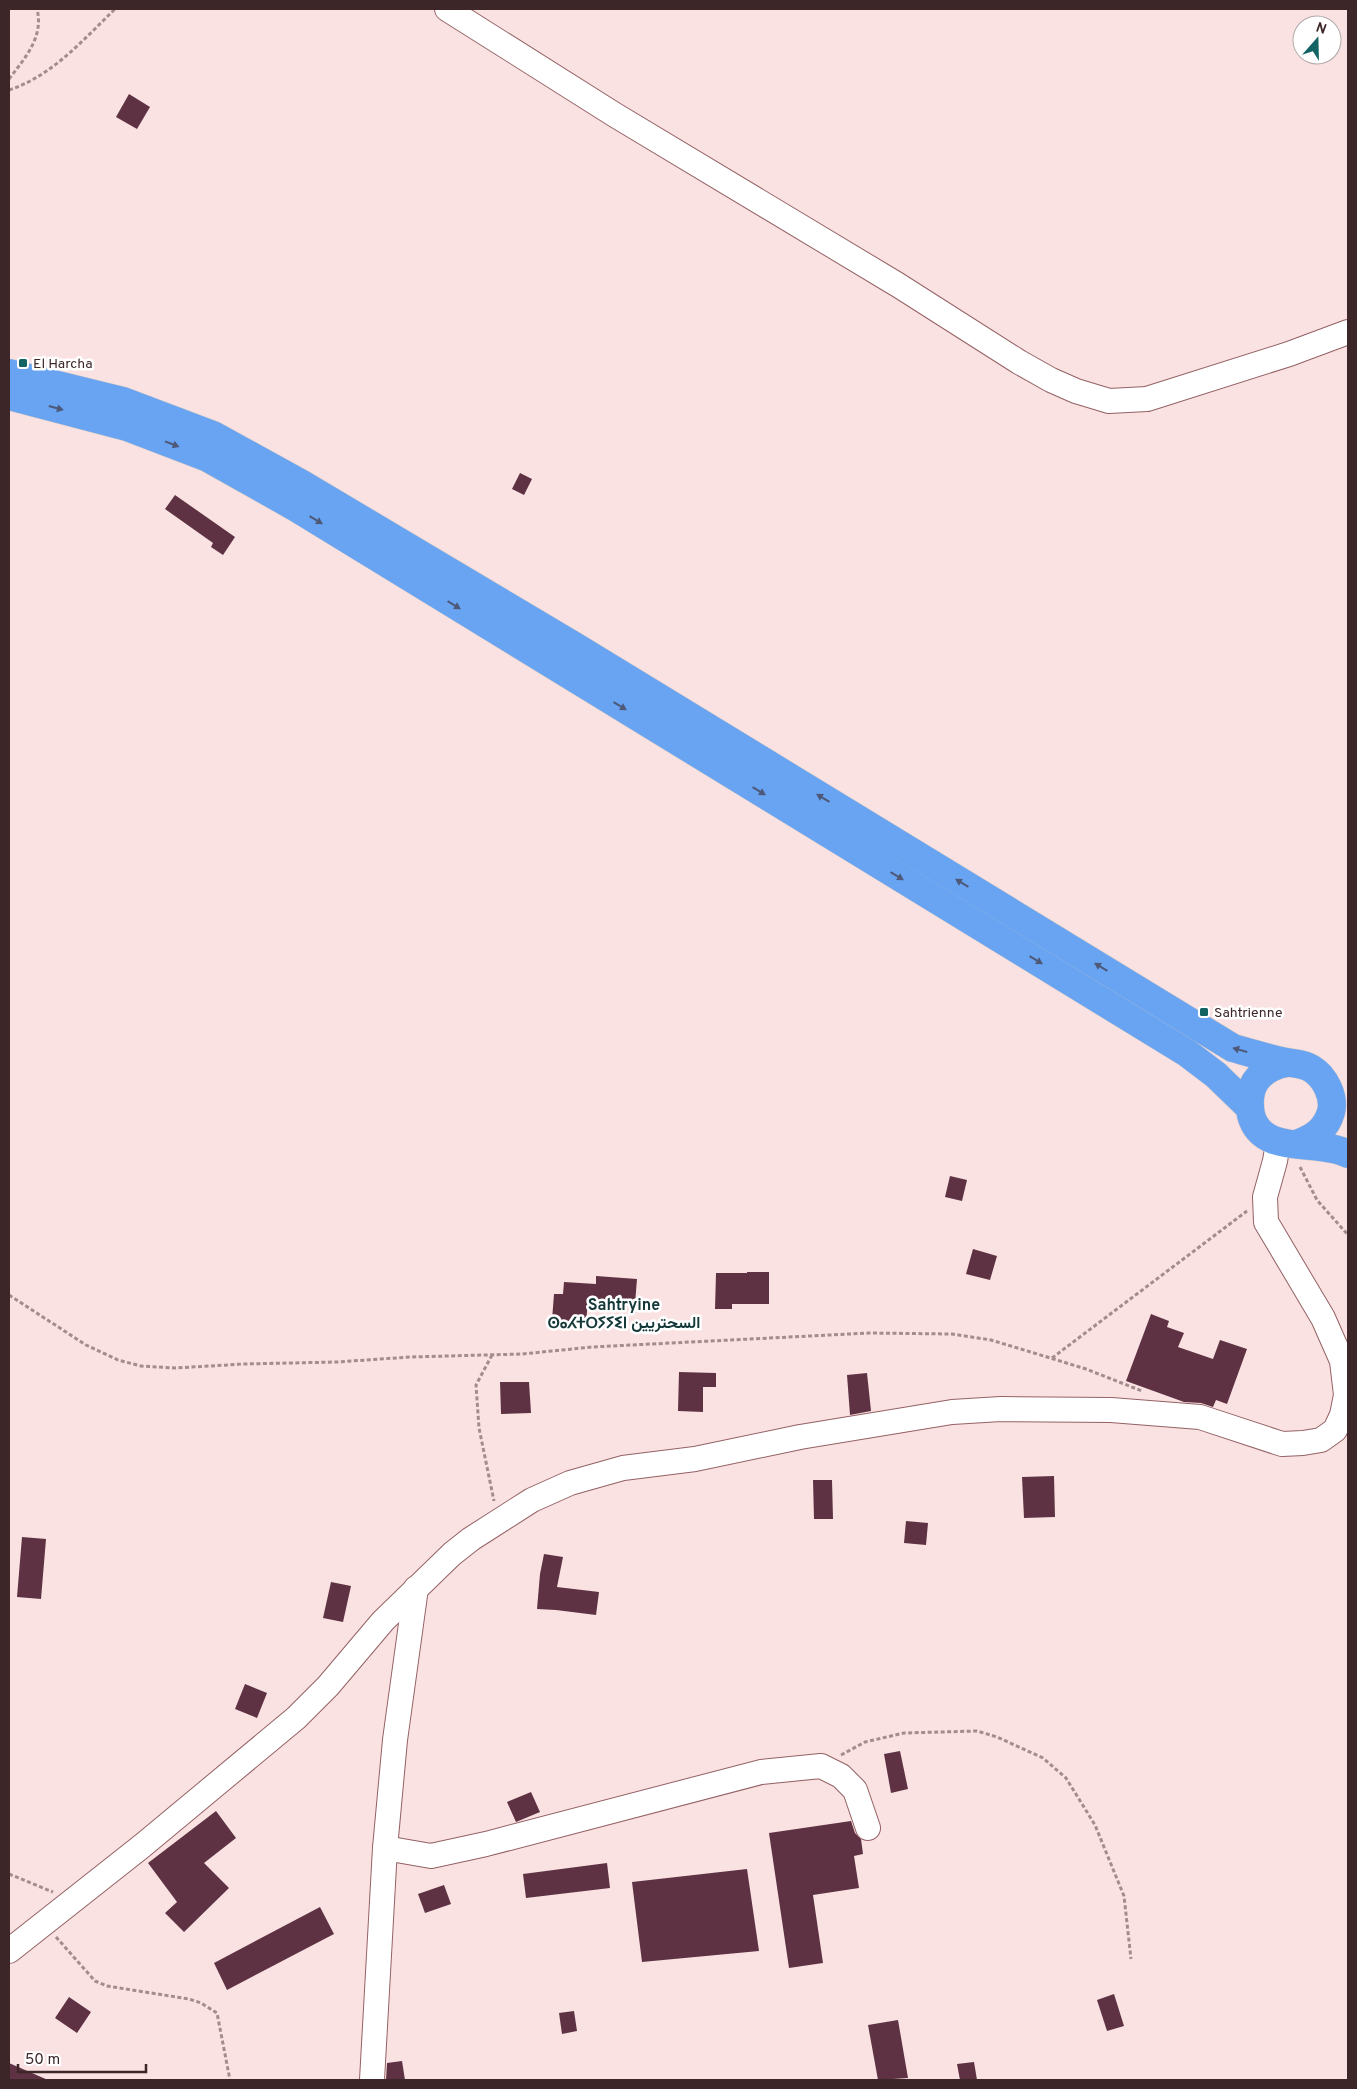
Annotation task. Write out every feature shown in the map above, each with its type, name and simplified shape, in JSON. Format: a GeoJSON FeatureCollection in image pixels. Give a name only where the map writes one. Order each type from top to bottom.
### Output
{"type":"FeatureCollection","features":[{"type":"Feature","properties":{"kind":"highway"},"geometry":{"type":"LineString","coordinates":[[9,373],[123,401],[222,440],[302,484],[567,642],[1233,1048],[1311,1068],[1321,1076],[1340,1106],[1332,1110],[1320,1132],[1310,1139],[1288,1143]]}},
{"type":"Feature","properties":{"kind":"highway"},"geometry":{"type":"LineString","coordinates":[[9,396],[127,427],[208,458],[295,507],[1187,1053],[1216,1075],[1249,1107]]}},
{"type":"Feature","properties":{"kind":"highway"},"geometry":{"type":"LineString","coordinates":[[1287,1063],[1275,1066],[1264,1072],[1255,1082],[1250,1094],[1249,1107],[1252,1119],[1258,1129],[1267,1137],[1288,1143],[1341,1150],[1348,1154]]}},
{"type":"Feature","properties":{"kind":"street"},"geometry":{"type":"LineString","coordinates":[[447,9],[632,125],[898,285],[1019,362],[1076,392],[1109,401],[1147,399],[1289,354],[1348,332]]}},
{"type":"Feature","properties":{"kind":"street"},"geometry":{"type":"LineString","coordinates":[[9,1951],[221,1782],[296,1718],[328,1686],[383,1621],[452,1554],[532,1500],[570,1483],[623,1468],[695,1459],[800,1437],[952,1412],[1001,1409],[1058,1408],[1174,1414],[1200,1417],[1282,1444],[1322,1440],[1335,1430],[1342,1415],[1346,1395],[1342,1361],[1322,1318],[1266,1222],[1265,1197],[1276,1162],[1288,1143]]}},
{"type":"Feature","properties":{"kind":"street"},"geometry":{"type":"LineString","coordinates":[[372,2080],[385,1848],[395,1740],[416,1588]]}},
{"type":"Feature","properties":{"kind":"street"},"geometry":{"type":"LineString","coordinates":[[385,1848],[431,1856],[486,1844],[761,1772],[821,1766],[841,1776],[855,1790],[868,1828]]}},
{"type":"Feature","properties":{"kind":"path"},"geometry":{"type":"LineString","coordinates":[[9,79],[35,40],[39,28],[37,9]]}},
{"type":"Feature","properties":{"kind":"path"},"geometry":{"type":"LineString","coordinates":[[9,90],[25,85],[53,68],[115,9]]}},
{"type":"Feature","properties":{"kind":"path"},"geometry":{"type":"LineString","coordinates":[[1288,1143],[1316,1200],[1348,1235]]}},
{"type":"Feature","properties":{"kind":"path"},"geometry":{"type":"LineString","coordinates":[[1052,1358],[1265,1197]]}},
{"type":"Feature","properties":{"kind":"path"},"geometry":{"type":"LineString","coordinates":[[9,1295],[86,1345],[118,1360],[141,1366],[176,1368],[492,1355],[869,1333],[952,1334],[991,1340],[1052,1358],[1086,1369],[1146,1393]]}},
{"type":"Feature","properties":{"kind":"path"},"geometry":{"type":"LineString","coordinates":[[492,1355],[476,1385],[479,1428],[499,1521]]}},
{"type":"Feature","properties":{"kind":"path"},"geometry":{"type":"LineString","coordinates":[[821,1766],[865,1742],[913,1733],[977,1731],[997,1737],[1042,1758],[1066,1778],[1095,1825],[1124,1896],[1131,1959]]}},
{"type":"Feature","properties":{"kind":"path"},"geometry":{"type":"LineString","coordinates":[[9,1874],[74,1900]]}},
{"type":"Feature","properties":{"kind":"path"},"geometry":{"type":"LineString","coordinates":[[44,1923],[95,1981],[107,1986],[189,1999],[201,2003],[217,2013],[230,2080]]}},
{"type":"Feature","properties":{"kind":"building"},"geometry":{"type":"Polygon","coordinates":[[[129,94],[150,107],[137,129],[116,117],[129,94]]]}},
{"type":"Feature","properties":{"kind":"building"},"geometry":{"type":"Polygon","coordinates":[[[520,473],[532,479],[524,495],[512,489],[520,473]]]}},
{"type":"Feature","properties":{"kind":"building"},"geometry":{"type":"Polygon","coordinates":[[[175,495],[235,537],[223,555],[211,547],[213,543],[165,509],[175,495]]]}},
{"type":"Feature","properties":{"kind":"building"},"geometry":{"type":"Polygon","coordinates":[[[950,1176],[967,1180],[962,1201],[945,1197],[950,1176]]]}},
{"type":"Feature","properties":{"kind":"building"},"geometry":{"type":"Polygon","coordinates":[[[973,1249],[997,1256],[990,1280],[966,1274],[973,1249]]]}},
{"type":"Feature","properties":{"kind":"building"},"geometry":{"type":"Polygon","coordinates":[[[769,1272],[769,1304],[732,1304],[732,1309],[715,1309],[716,1273],[769,1272]]]}},
{"type":"Feature","properties":{"kind":"building"},"geometry":{"type":"Polygon","coordinates":[[[596,1276],[637,1279],[635,1304],[588,1301],[586,1322],[552,1320],[554,1294],[563,1294],[564,1282],[596,1284],[596,1276]]]}},
{"type":"Feature","properties":{"kind":"building"},"geometry":{"type":"Polygon","coordinates":[[[1151,1314],[1169,1321],[1167,1327],[1184,1333],[1178,1347],[1213,1359],[1220,1340],[1247,1349],[1227,1404],[1216,1400],[1213,1407],[1201,1403],[1184,1402],[1126,1381],[1151,1314]]]}},
{"type":"Feature","properties":{"kind":"building"},"geometry":{"type":"Polygon","coordinates":[[[679,1372],[716,1373],[716,1387],[703,1387],[703,1412],[678,1411],[679,1372]]]}},
{"type":"Feature","properties":{"kind":"building"},"geometry":{"type":"Polygon","coordinates":[[[867,1373],[871,1411],[850,1415],[847,1375],[867,1373]]]}},
{"type":"Feature","properties":{"kind":"building"},"geometry":{"type":"Polygon","coordinates":[[[500,1382],[529,1382],[531,1413],[501,1414],[500,1382]]]}},
{"type":"Feature","properties":{"kind":"building"},"geometry":{"type":"Polygon","coordinates":[[[1054,1476],[1055,1517],[1024,1518],[1022,1477],[1054,1476]]]}},
{"type":"Feature","properties":{"kind":"building"},"geometry":{"type":"Polygon","coordinates":[[[813,1480],[832,1480],[833,1519],[814,1519],[813,1480]]]}},
{"type":"Feature","properties":{"kind":"building"},"geometry":{"type":"Polygon","coordinates":[[[906,1521],[928,1523],[926,1545],[904,1543],[906,1521]]]}},
{"type":"Feature","properties":{"kind":"building"},"geometry":{"type":"Polygon","coordinates":[[[22,1537],[46,1539],[41,1599],[17,1597],[22,1537]]]}},
{"type":"Feature","properties":{"kind":"building"},"geometry":{"type":"Polygon","coordinates":[[[544,1554],[563,1557],[557,1587],[599,1592],[596,1615],[537,1609],[544,1554]]]}},
{"type":"Feature","properties":{"kind":"building"},"geometry":{"type":"Polygon","coordinates":[[[331,1582],[351,1586],[343,1622],[323,1618],[331,1582]]]}},
{"type":"Feature","properties":{"kind":"building"},"geometry":{"type":"Polygon","coordinates":[[[245,1684],[267,1693],[257,1718],[235,1709],[245,1684]]]}},
{"type":"Feature","properties":{"kind":"building"},"geometry":{"type":"Polygon","coordinates":[[[900,1751],[908,1789],[891,1793],[884,1754],[900,1751]]]}},
{"type":"Feature","properties":{"kind":"building"},"geometry":{"type":"Polygon","coordinates":[[[531,1792],[540,1812],[516,1822],[507,1802],[531,1792]]]}},
{"type":"Feature","properties":{"kind":"building"},"geometry":{"type":"Polygon","coordinates":[[[216,1811],[236,1838],[204,1863],[229,1888],[184,1932],[165,1913],[177,1902],[148,1863],[216,1811]]]}},
{"type":"Feature","properties":{"kind":"building"},"geometry":{"type":"Polygon","coordinates":[[[851,1821],[855,1833],[861,1839],[863,1854],[854,1856],[859,1888],[813,1895],[823,1963],[789,1968],[769,1833],[851,1821]]]}},
{"type":"Feature","properties":{"kind":"building"},"geometry":{"type":"Polygon","coordinates":[[[607,1863],[610,1888],[526,1898],[523,1874],[607,1863]]]}},
{"type":"Feature","properties":{"kind":"building"},"geometry":{"type":"Polygon","coordinates":[[[747,1869],[759,1951],[642,1962],[632,1882],[747,1869]]]}},
{"type":"Feature","properties":{"kind":"building"},"geometry":{"type":"Polygon","coordinates":[[[444,1885],[451,1904],[425,1913],[418,1894],[444,1885]]]}},
{"type":"Feature","properties":{"kind":"building"},"geometry":{"type":"Polygon","coordinates":[[[320,1907],[334,1934],[227,1990],[214,1963],[320,1907]]]}},
{"type":"Feature","properties":{"kind":"building"},"geometry":{"type":"Polygon","coordinates":[[[1114,1994],[1124,2026],[1107,2031],[1097,2000],[1114,1994]]]}},
{"type":"Feature","properties":{"kind":"building"},"geometry":{"type":"Polygon","coordinates":[[[69,1997],[91,2012],[77,2033],[55,2018],[69,1997]]]}},
{"type":"Feature","properties":{"kind":"building"},"geometry":{"type":"Polygon","coordinates":[[[574,2011],[577,2031],[562,2034],[559,2013],[574,2011]]]}},
{"type":"Feature","properties":{"kind":"building"},"geometry":{"type":"Polygon","coordinates":[[[898,2020],[908,2078],[878,2080],[868,2025],[898,2020]]]}},
{"type":"Feature","properties":{"kind":"building"},"geometry":{"type":"Polygon","coordinates":[[[402,2061],[405,2080],[386,2080],[387,2063],[402,2061]]]}},
{"type":"Feature","properties":{"kind":"building"},"geometry":{"type":"Polygon","coordinates":[[[974,2062],[977,2080],[960,2080],[957,2064],[974,2062]]]}},
{"type":"Feature","properties":{"kind":"building"},"geometry":{"type":"Polygon","coordinates":[[[9,2063],[48,2080],[9,2080],[9,2063]]]}},
{"type":"Feature","properties":{"kind":"place","name":"El Harcha"},"geometry":{"type":"Point","coordinates":[23,363]}},
{"type":"Feature","properties":{"kind":"place","name":"Sahtrienne"},"geometry":{"type":"Point","coordinates":[1204,1012]}},
{"type":"Feature","properties":{"kind":"district","name":"Sahtryine ⵙⴰⵃⵜⵔⵢⵢⵉⵏ السحتريين"},"geometry":{"type":"Point","coordinates":[624,1313]}}]}
